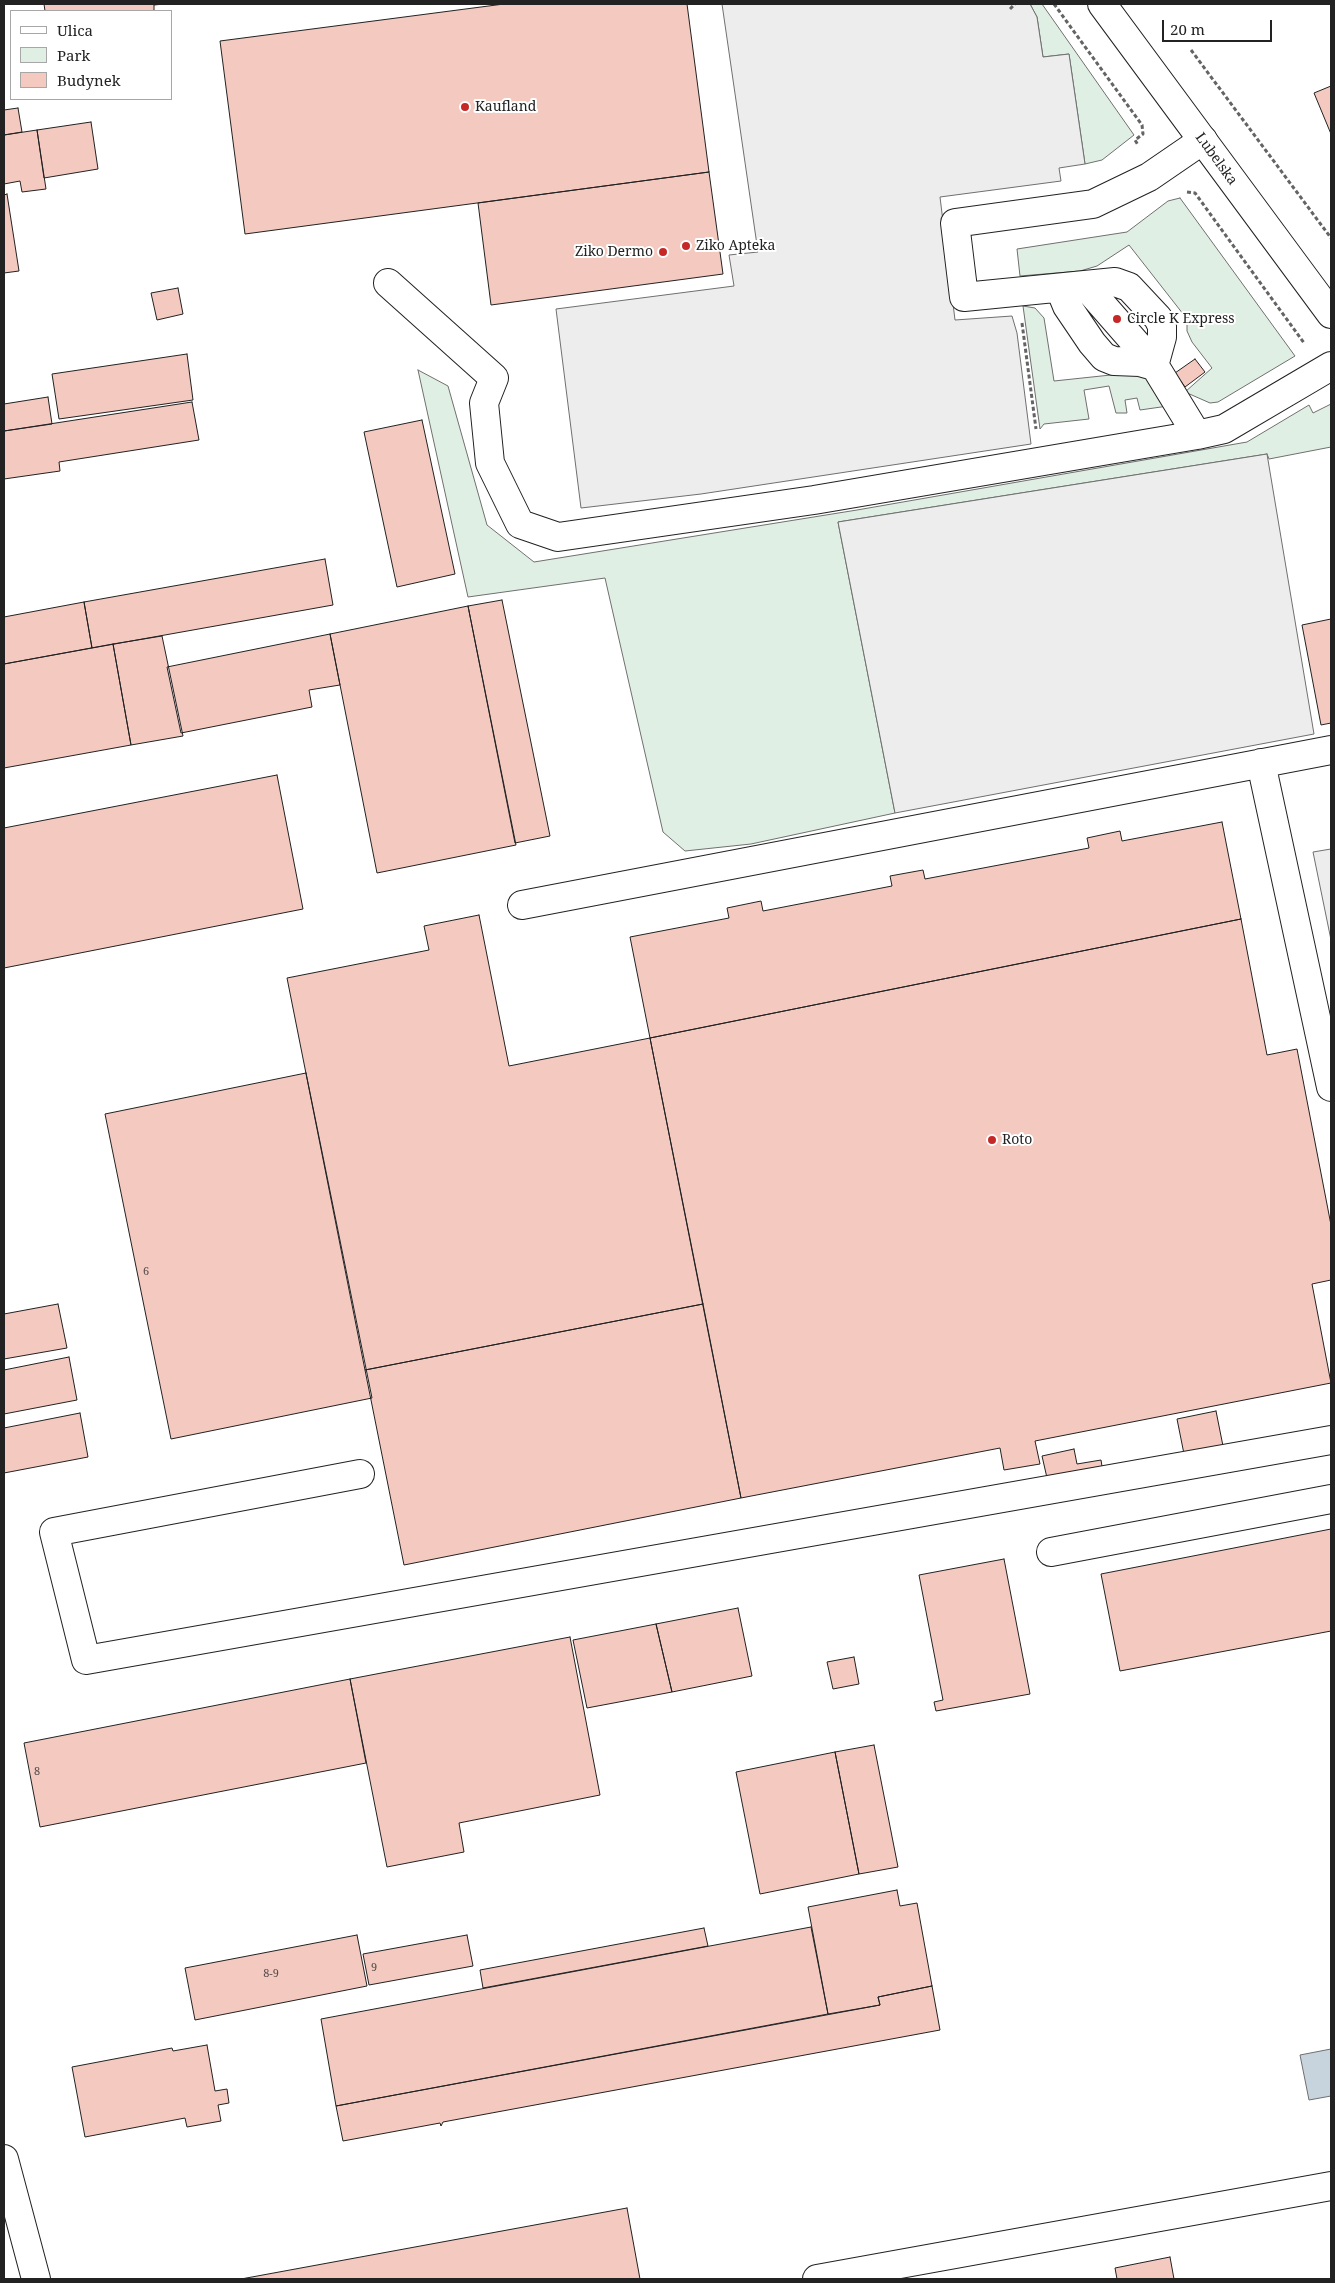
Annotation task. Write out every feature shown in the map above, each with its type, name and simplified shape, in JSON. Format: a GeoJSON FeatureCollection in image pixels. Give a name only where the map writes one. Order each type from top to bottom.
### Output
{"type":"FeatureCollection","features":[{"type":"Feature","properties":{"kind":"main road","name":"Lubelska"},"geometry":{"type":"LineString","coordinates":[[1102,4],[1331,314]]}},
{"type":"Feature","properties":{"kind":"main road"},"geometry":{"type":"LineString","coordinates":[[1197,435],[1154,366],[1090,291],[1069,288],[964,296],[955,223],[1093,204],[1158,171],[1202,140]]}},
{"type":"Feature","properties":{"kind":"main road"},"geometry":{"type":"LineString","coordinates":[[388,283],[494,378],[484,403],[490,464],[520,524],[558,537],[814,500],[1197,435],[1224,429],[1322,372]]}},
{"type":"Feature","properties":{"kind":"main road"},"geometry":{"type":"LineString","coordinates":[[522,905],[1331,750]]}},
{"type":"Feature","properties":{"kind":"main road"},"geometry":{"type":"LineString","coordinates":[[1261,764],[1331,1088]]}},
{"type":"Feature","properties":{"kind":"main road"},"geometry":{"type":"LineString","coordinates":[[360,1474],[54,1532],[86,1660],[1331,1440]]}},
{"type":"Feature","properties":{"kind":"main road"},"geometry":{"type":"LineString","coordinates":[[1051,1552],[1331,1499]]}},
{"type":"Feature","properties":{"kind":"main road"},"geometry":{"type":"LineString","coordinates":[[4,2159],[36,2279]]}},
{"type":"Feature","properties":{"kind":"main road"},"geometry":{"type":"LineString","coordinates":[[817,2279],[1331,2186]]}},
{"type":"Feature","properties":{"kind":"path"},"geometry":{"type":"LineString","coordinates":[[1010,9],[1015,4]]}},
{"type":"Feature","properties":{"kind":"path"},"geometry":{"type":"LineString","coordinates":[[1054,4],[1142,125],[1143,134],[1135,140],[1174,192],[1195,193],[1308,348],[1301,358],[1322,372]]}},
{"type":"Feature","properties":{"kind":"path"},"geometry":{"type":"LineString","coordinates":[[1191,50],[1331,238]]}},
{"type":"Feature","properties":{"kind":"green space"},"geometry":{"type":"Polygon","coordinates":[[[1030,4],[1042,4],[1134,135],[1102,160],[1085,164],[1069,54],[1043,57],[1037,17],[1030,4]]]}},
{"type":"Feature","properties":{"kind":"green space"},"geometry":{"type":"Polygon","coordinates":[[[1180,198],[1295,356],[1218,402],[1210,403],[1185,392],[1212,368],[1192,342],[1187,331],[1187,319],[1129,245],[1097,266],[1080,271],[1020,276],[1017,249],[1127,232],[1168,201],[1180,198]]]}},
{"type":"Feature","properties":{"kind":"green space"},"geometry":{"type":"Polygon","coordinates":[[[1023,306],[1035,308],[1044,318],[1054,381],[1139,372],[1147,374],[1168,406],[1140,410],[1137,398],[1125,400],[1127,413],[1116,413],[1109,386],[1084,390],[1089,419],[1044,424],[1040,429],[1023,306]]]}},
{"type":"Feature","properties":{"kind":"green space"},"geometry":{"type":"Polygon","coordinates":[[[418,370],[448,386],[487,525],[534,562],[857,510],[1247,442],[1309,405],[1313,413],[1331,404],[1331,447],[1269,459],[1267,454],[838,522],[895,813],[751,844],[685,851],[663,832],[605,578],[468,597],[418,370]]]}},
{"type":"Feature","properties":{"kind":"shaded area"},"geometry":{"type":"Polygon","coordinates":[[[722,4],[1030,4],[1037,17],[1043,57],[1069,54],[1085,164],[1059,168],[1061,181],[940,197],[955,320],[1012,316],[1017,333],[1031,444],[701,494],[581,508],[556,309],[734,286],[729,255],[758,252],[722,4]]]}},
{"type":"Feature","properties":{"kind":"shaded area"},"geometry":{"type":"Polygon","coordinates":[[[1267,454],[1314,734],[895,813],[838,522],[1267,454]]]}},
{"type":"Feature","properties":{"kind":"shaded area"},"geometry":{"type":"Polygon","coordinates":[[[1331,849],[1331,940],[1313,852],[1331,849]]]}},
{"type":"Feature","properties":{"kind":"shaded area"},"geometry":{"type":"Polygon","coordinates":[[[1331,2049],[1331,2096],[1309,2100],[1300,2055],[1331,2049]]]}},
{"type":"Feature","properties":{"kind":"building"},"geometry":{"type":"Polygon","coordinates":[[[44,4],[164,4],[154,5],[154,10],[45,10],[44,4]]]}},
{"type":"Feature","properties":{"kind":"building","name":"Kaufland"},"geometry":{"type":"Polygon","coordinates":[[[504,4],[687,4],[709,172],[245,234],[220,41],[504,4]]]}},
{"type":"Feature","properties":{"kind":"building"},"geometry":{"type":"Polygon","coordinates":[[[1331,86],[1331,134],[1314,93],[1331,86]]]}},
{"type":"Feature","properties":{"kind":"building"},"geometry":{"type":"Polygon","coordinates":[[[18,108],[22,132],[4,135],[4,110],[18,108]]]}},
{"type":"Feature","properties":{"kind":"building"},"geometry":{"type":"Polygon","coordinates":[[[91,122],[98,169],[44,178],[37,130],[91,122]]]}},
{"type":"Feature","properties":{"kind":"building"},"geometry":{"type":"Polygon","coordinates":[[[37,130],[46,189],[22,192],[20,181],[4,184],[4,135],[37,130]]]}},
{"type":"Feature","properties":{"kind":"building"},"geometry":{"type":"Polygon","coordinates":[[[709,172],[723,274],[491,305],[478,203],[709,172]]]}},
{"type":"Feature","properties":{"kind":"building"},"geometry":{"type":"Polygon","coordinates":[[[7,194],[19,271],[4,273],[4,195],[7,194]]]}},
{"type":"Feature","properties":{"kind":"building"},"geometry":{"type":"Polygon","coordinates":[[[178,288],[183,314],[157,320],[151,293],[178,288]]]}},
{"type":"Feature","properties":{"kind":"building"},"geometry":{"type":"Polygon","coordinates":[[[187,354],[193,400],[59,419],[52,374],[187,354]]]}},
{"type":"Feature","properties":{"kind":"building","name":"Circle K Express"},"geometry":{"type":"Polygon","coordinates":[[[1195,359],[1205,372],[1185,387],[1175,373],[1195,359]]]}},
{"type":"Feature","properties":{"kind":"building"},"geometry":{"type":"Polygon","coordinates":[[[48,397],[52,424],[4,431],[4,404],[48,397]]]}},
{"type":"Feature","properties":{"kind":"building"},"geometry":{"type":"Polygon","coordinates":[[[192,402],[199,440],[59,462],[60,471],[4,479],[4,431],[192,402]]]}},
{"type":"Feature","properties":{"kind":"building"},"geometry":{"type":"Polygon","coordinates":[[[422,420],[455,574],[397,587],[364,432],[422,420]]]}},
{"type":"Feature","properties":{"kind":"building"},"geometry":{"type":"Polygon","coordinates":[[[325,559],[333,605],[92,648],[84,602],[325,559]]]}},
{"type":"Feature","properties":{"kind":"building"},"geometry":{"type":"Polygon","coordinates":[[[502,600],[550,836],[515,843],[468,606],[502,600]]]}},
{"type":"Feature","properties":{"kind":"building"},"geometry":{"type":"Polygon","coordinates":[[[84,602],[92,648],[4,664],[4,617],[84,602]]]}},
{"type":"Feature","properties":{"kind":"building"},"geometry":{"type":"Polygon","coordinates":[[[468,606],[516,845],[377,873],[330,634],[468,606]]]}},
{"type":"Feature","properties":{"kind":"building"},"geometry":{"type":"Polygon","coordinates":[[[1331,619],[1331,723],[1321,725],[1302,625],[1331,619]]]}},
{"type":"Feature","properties":{"kind":"building"},"geometry":{"type":"Polygon","coordinates":[[[330,634],[340,685],[309,690],[312,707],[181,733],[167,667],[330,634]]]}},
{"type":"Feature","properties":{"kind":"building"},"geometry":{"type":"Polygon","coordinates":[[[162,636],[183,736],[131,745],[113,644],[162,636]]]}},
{"type":"Feature","properties":{"kind":"building"},"geometry":{"type":"Polygon","coordinates":[[[113,644],[131,745],[4,768],[4,664],[113,644]]]}},
{"type":"Feature","properties":{"kind":"building"},"geometry":{"type":"Polygon","coordinates":[[[277,775],[303,909],[4,968],[4,828],[277,775]]]}},
{"type":"Feature","properties":{"kind":"building"},"geometry":{"type":"Polygon","coordinates":[[[1222,822],[1241,919],[650,1038],[630,937],[729,918],[727,908],[761,901],[763,911],[892,886],[890,876],[923,870],[925,879],[1089,848],[1087,838],[1120,831],[1122,841],[1222,822]]]}},
{"type":"Feature","properties":{"kind":"building"},"geometry":{"type":"Polygon","coordinates":[[[479,915],[509,1066],[650,1038],[703,1304],[365,1370],[287,978],[429,950],[424,926],[479,915]]]}},
{"type":"Feature","properties":{"kind":"building","name":"Roto"},"geometry":{"type":"Polygon","coordinates":[[[1241,919],[1267,1055],[1297,1049],[1331,1225],[1331,1280],[1312,1284],[1331,1383],[1035,1441],[1040,1464],[1004,1470],[1000,1448],[741,1498],[650,1038],[1241,919]]]}},
{"type":"Feature","properties":{"kind":"building"},"geometry":{"type":"Polygon","coordinates":[[[306,1073],[372,1398],[171,1439],[105,1114],[306,1073]]]}},
{"type":"Feature","properties":{"kind":"building"},"geometry":{"type":"Polygon","coordinates":[[[58,1304],[67,1348],[4,1359],[4,1314],[58,1304]]]}},
{"type":"Feature","properties":{"kind":"building"},"geometry":{"type":"Polygon","coordinates":[[[703,1304],[741,1498],[404,1565],[365,1370],[703,1304]]]}},
{"type":"Feature","properties":{"kind":"building"},"geometry":{"type":"Polygon","coordinates":[[[69,1357],[77,1400],[4,1414],[4,1370],[69,1357]]]}},
{"type":"Feature","properties":{"kind":"building"},"geometry":{"type":"Polygon","coordinates":[[[1216,1411],[1224,1451],[1185,1459],[1177,1419],[1216,1411]]]}},
{"type":"Feature","properties":{"kind":"building"},"geometry":{"type":"Polygon","coordinates":[[[80,1413],[88,1457],[4,1473],[4,1428],[80,1413]]]}},
{"type":"Feature","properties":{"kind":"building"},"geometry":{"type":"Polygon","coordinates":[[[1074,1449],[1077,1464],[1101,1460],[1104,1479],[1050,1491],[1042,1456],[1074,1449]]]}},
{"type":"Feature","properties":{"kind":"building"},"geometry":{"type":"Polygon","coordinates":[[[1331,1529],[1331,1631],[1120,1671],[1101,1574],[1331,1529]]]}},
{"type":"Feature","properties":{"kind":"building"},"geometry":{"type":"Polygon","coordinates":[[[1004,1559],[1030,1694],[936,1711],[934,1702],[943,1700],[919,1575],[1004,1559]]]}},
{"type":"Feature","properties":{"kind":"building"},"geometry":{"type":"Polygon","coordinates":[[[738,1608],[752,1676],[672,1692],[656,1624],[738,1608]]]}},
{"type":"Feature","properties":{"kind":"building"},"geometry":{"type":"Polygon","coordinates":[[[656,1624],[672,1692],[587,1708],[573,1640],[656,1624]]]}},
{"type":"Feature","properties":{"kind":"building"},"geometry":{"type":"Polygon","coordinates":[[[570,1637],[600,1795],[459,1823],[464,1852],[387,1867],[350,1679],[570,1637]]]}},
{"type":"Feature","properties":{"kind":"building"},"geometry":{"type":"Polygon","coordinates":[[[854,1657],[859,1684],[833,1689],[827,1662],[854,1657]]]}},
{"type":"Feature","properties":{"kind":"building"},"geometry":{"type":"Polygon","coordinates":[[[350,1679],[366,1763],[40,1827],[24,1743],[350,1679]]]}},
{"type":"Feature","properties":{"kind":"building"},"geometry":{"type":"Polygon","coordinates":[[[874,1745],[898,1867],[859,1874],[835,1752],[874,1745]]]}},
{"type":"Feature","properties":{"kind":"building"},"geometry":{"type":"Polygon","coordinates":[[[835,1752],[859,1874],[760,1894],[736,1772],[835,1752]]]}},
{"type":"Feature","properties":{"kind":"building"},"geometry":{"type":"Polygon","coordinates":[[[897,1890],[900,1906],[917,1903],[932,1986],[878,1997],[880,2005],[828,2014],[808,1907],[897,1890]]]}},
{"type":"Feature","properties":{"kind":"building"},"geometry":{"type":"Polygon","coordinates":[[[811,1927],[828,2014],[336,2106],[321,2019],[811,1927]]]}},
{"type":"Feature","properties":{"kind":"building"},"geometry":{"type":"Polygon","coordinates":[[[704,1928],[708,1946],[483,1988],[480,1970],[704,1928]]]}},
{"type":"Feature","properties":{"kind":"building"},"geometry":{"type":"Polygon","coordinates":[[[357,1935],[367,1986],[195,2020],[185,1968],[357,1935]]]}},
{"type":"Feature","properties":{"kind":"building"},"geometry":{"type":"Polygon","coordinates":[[[467,1935],[473,1966],[369,1985],[363,1954],[467,1935]]]}},
{"type":"Feature","properties":{"kind":"building"},"geometry":{"type":"Polygon","coordinates":[[[932,1986],[940,2030],[443,2122],[441,2126],[440,2123],[343,2141],[336,2106],[880,2005],[878,1997],[932,1986]]]}},
{"type":"Feature","properties":{"kind":"building"},"geometry":{"type":"Polygon","coordinates":[[[207,2045],[215,2091],[227,2089],[229,2103],[218,2105],[221,2121],[187,2127],[185,2118],[85,2137],[72,2067],[172,2048],[173,2051],[207,2045]]]}},
{"type":"Feature","properties":{"kind":"building"},"geometry":{"type":"Polygon","coordinates":[[[627,2208],[640,2279],[241,2279],[627,2208]]]}},
{"type":"Feature","properties":{"kind":"building"},"geometry":{"type":"Polygon","coordinates":[[[1170,2257],[1174,2279],[1117,2279],[1115,2268],[1170,2257]]]}},
{"type":"Feature","properties":{"kind":"place","name":"Kaufland"},"geometry":{"type":"Point","coordinates":[465,107]}},
{"type":"Feature","properties":{"kind":"place","name":"Ziko Apteka"},"geometry":{"type":"Point","coordinates":[686,246]}},
{"type":"Feature","properties":{"kind":"place","name":"Ziko Dermo"},"geometry":{"type":"Point","coordinates":[663,252]}},
{"type":"Feature","properties":{"kind":"place","name":"Circle K Express"},"geometry":{"type":"Point","coordinates":[1117,319]}},
{"type":"Feature","properties":{"kind":"place","name":"Roto"},"geometry":{"type":"Point","coordinates":[992,1140]}}]}
